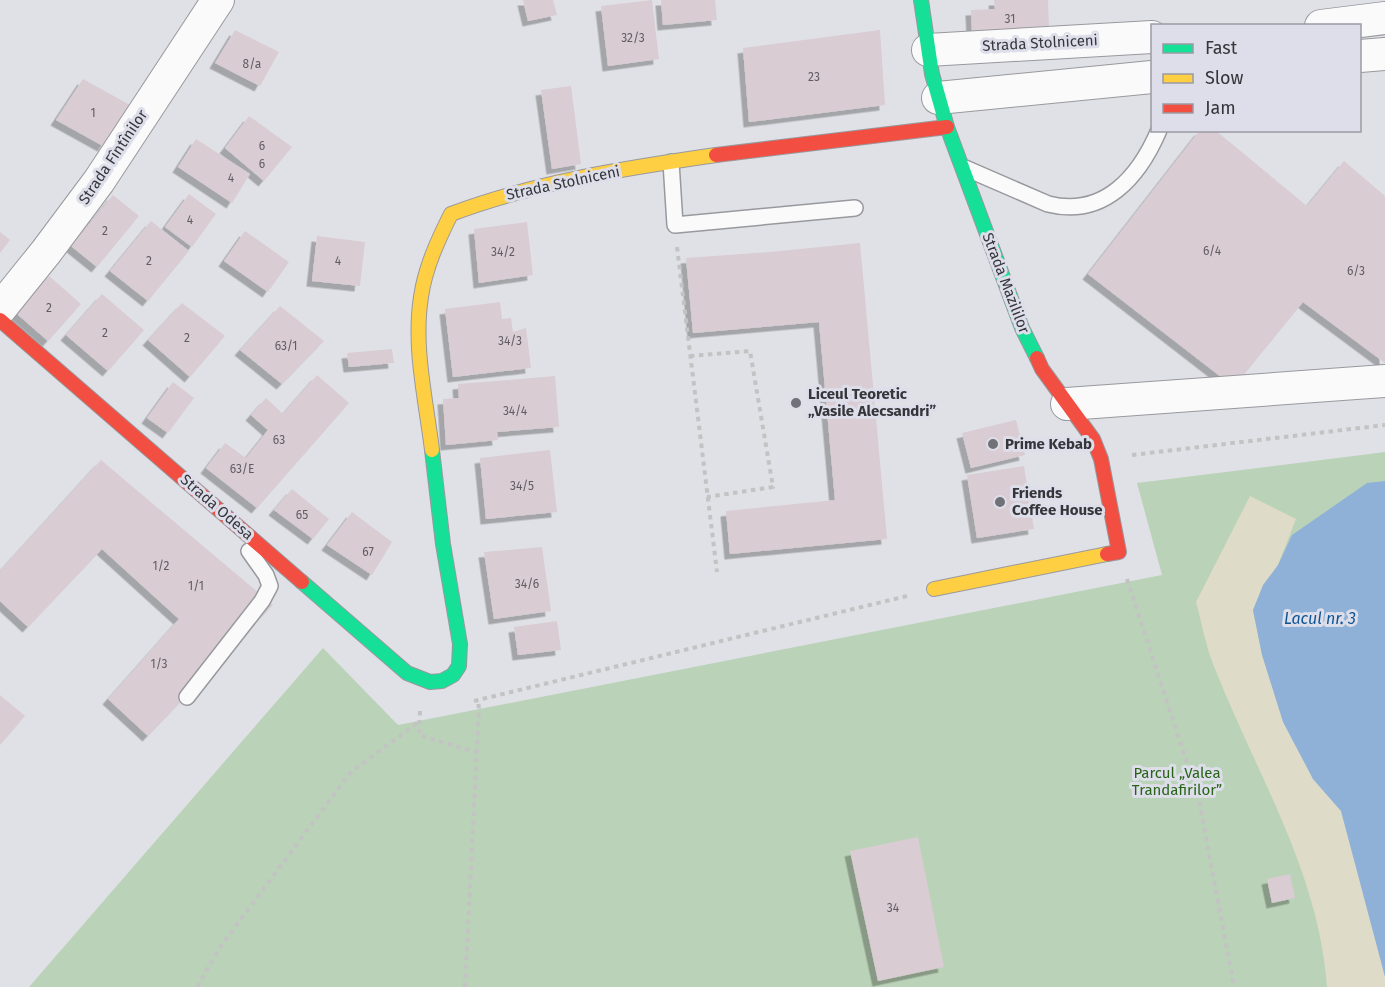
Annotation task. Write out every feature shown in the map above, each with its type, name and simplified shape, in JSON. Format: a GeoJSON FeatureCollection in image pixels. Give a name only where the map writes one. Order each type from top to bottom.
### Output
{"type":"FeatureCollection","features":[{"type":"Feature","properties":{"kind":"street","name":"Strada Fîntînilor"},"geometry":{"type":"LineString","coordinates":[[0,309],[99,181],[218,0]]}},
{"type":"Feature","properties":{"kind":"street","name":"Strada Mazililor"},"geometry":{"type":"LineString","coordinates":[[921,0],[928,50],[943,113],[962,167],[1023,328],[1042,369],[1093,439],[1101,459],[1119,552]]}},
{"type":"Feature","properties":{"kind":"street"},"geometry":{"type":"LineString","coordinates":[[1337,24],[1385,18]]}},
{"type":"Feature","properties":{"kind":"street","name":"Strada Stolniceni"},"geometry":{"type":"LineString","coordinates":[[928,50],[1151,37]]}},
{"type":"Feature","properties":{"kind":"street"},"geometry":{"type":"LineString","coordinates":[[1361,56],[1385,54]]}},
{"type":"Feature","properties":{"kind":"street"},"geometry":{"type":"LineString","coordinates":[[943,113],[1151,77]]}},
{"type":"Feature","properties":{"kind":"street","name":"Strada Stolniceni"},"geometry":{"type":"LineString","coordinates":[[439,683],[452,677],[459,668],[460,648],[444,551],[418,332],[421,295],[437,241],[451,214],[477,203],[528,188],[943,113]]}},
{"type":"Feature","properties":{"kind":"street","name":"Strada Odesa"},"geometry":{"type":"LineString","coordinates":[[0,320],[402,669],[420,680],[439,683]]}},
{"type":"Feature","properties":{"kind":"street"},"geometry":{"type":"LineString","coordinates":[[1067,404],[1385,381]]}},
{"type":"Feature","properties":{"kind":"street"},"geometry":{"type":"LineString","coordinates":[[934,589],[1119,552]]}},
{"type":"Feature","properties":{"kind":"lane"},"geometry":{"type":"LineString","coordinates":[[962,167],[1048,204],[1058,207],[1081,205],[1094,202],[1127,182],[1149,152],[1158,132]]}},
{"type":"Feature","properties":{"kind":"lane"},"geometry":{"type":"LineString","coordinates":[[671,162],[675,225],[855,208]]}},
{"type":"Feature","properties":{"kind":"lane"},"geometry":{"type":"LineString","coordinates":[[188,698],[262,601],[270,586],[266,575],[219,509]]}},
{"type":"Feature","properties":{"kind":"path"},"geometry":{"type":"LineString","coordinates":[[675,225],[717,572]]}},
{"type":"Feature","properties":{"kind":"path"},"geometry":{"type":"LineString","coordinates":[[690,356],[750,351],[773,487],[707,497]]}},
{"type":"Feature","properties":{"kind":"path"},"geometry":{"type":"LineString","coordinates":[[1101,459],[1385,425]]}},
{"type":"Feature","properties":{"kind":"path"},"geometry":{"type":"LineString","coordinates":[[1119,552],[1199,800],[1234,987]]}},
{"type":"Feature","properties":{"kind":"path"},"geometry":{"type":"LineString","coordinates":[[466,703],[934,589]]}},
{"type":"Feature","properties":{"kind":"path"},"geometry":{"type":"LineString","coordinates":[[420,680],[419,735],[476,752]]}},
{"type":"Feature","properties":{"kind":"path"},"geometry":{"type":"LineString","coordinates":[[465,987],[478,700]]}},
{"type":"Feature","properties":{"kind":"path"},"geometry":{"type":"LineString","coordinates":[[197,987],[220,947],[351,772],[420,721]]}},
{"type":"Feature","properties":{"kind":"green space","name":"Parcul „Valea Trandafirilor”"},"geometry":{"type":"Polygon","coordinates":[[[1385,452],[1385,987],[29,987],[323,648],[398,725],[1162,575],[1137,483],[1385,452]]]}},
{"type":"Feature","properties":{"kind":"sand"},"geometry":{"type":"Polygon","coordinates":[[[1250,496],[1296,519],[1278,565],[1253,611],[1262,655],[1313,779],[1341,811],[1385,969],[1385,987],[1327,987],[1322,945],[1299,863],[1231,708],[1207,644],[1196,602],[1250,496]]]}},
{"type":"Feature","properties":{"kind":"water","name":"Lacul nr. 3"},"geometry":{"type":"Polygon","coordinates":[[[1385,481],[1385,977],[1341,811],[1313,779],[1283,722],[1262,655],[1253,610],[1263,585],[1278,565],[1292,535],[1367,483],[1385,481]]]}},
{"type":"Feature","properties":{"kind":"building"},"geometry":{"type":"Polygon","coordinates":[[[523,0],[553,0],[557,15],[528,21],[523,0]]]}},
{"type":"Feature","properties":{"kind":"building"},"geometry":{"type":"Polygon","coordinates":[[[652,0],[659,59],[608,66],[601,6],[652,0]]]}},
{"type":"Feature","properties":{"kind":"building"},"geometry":{"type":"Polygon","coordinates":[[[661,0],[715,0],[717,20],[663,25],[661,0]]]}},
{"type":"Feature","properties":{"kind":"building"},"geometry":{"type":"Polygon","coordinates":[[[994,0],[1048,0],[1049,29],[972,32],[971,10],[995,9],[994,0]]]}},
{"type":"Feature","properties":{"kind":"building"},"geometry":{"type":"Polygon","coordinates":[[[235,30],[279,52],[260,86],[215,63],[235,30]]]}},
{"type":"Feature","properties":{"kind":"building"},"geometry":{"type":"Polygon","coordinates":[[[880,30],[885,105],[749,122],[743,48],[880,30]]]}},
{"type":"Feature","properties":{"kind":"building"},"geometry":{"type":"Polygon","coordinates":[[[83,79],[130,105],[103,146],[56,120],[83,79]]]}},
{"type":"Feature","properties":{"kind":"building"},"geometry":{"type":"Polygon","coordinates":[[[571,86],[581,164],[552,169],[541,90],[571,86]]]}},
{"type":"Feature","properties":{"kind":"building"},"geometry":{"type":"Polygon","coordinates":[[[249,116],[292,147],[264,181],[225,148],[249,116]]]}},
{"type":"Feature","properties":{"kind":"building"},"geometry":{"type":"Polygon","coordinates":[[[1198,132],[1217,132],[1307,206],[1344,161],[1385,196],[1385,363],[1303,302],[1234,387],[1088,274],[1198,132]]]}},
{"type":"Feature","properties":{"kind":"building"},"geometry":{"type":"Polygon","coordinates":[[[196,139],[250,174],[232,203],[178,167],[196,139]]]}},
{"type":"Feature","properties":{"kind":"building"},"geometry":{"type":"Polygon","coordinates":[[[189,194],[216,214],[192,247],[165,227],[189,194]]]}},
{"type":"Feature","properties":{"kind":"building"},"geometry":{"type":"Polygon","coordinates":[[[113,195],[139,216],[97,267],[71,246],[113,195]]]}},
{"type":"Feature","properties":{"kind":"building"},"geometry":{"type":"Polygon","coordinates":[[[151,221],[189,251],[148,301],[110,271],[151,221]]]}},
{"type":"Feature","properties":{"kind":"building"},"geometry":{"type":"Polygon","coordinates":[[[527,222],[533,275],[479,283],[474,229],[527,222]]]}},
{"type":"Feature","properties":{"kind":"building"},"geometry":{"type":"Polygon","coordinates":[[[245,231],[289,262],[268,292],[224,261],[245,231]]]}},
{"type":"Feature","properties":{"kind":"building"},"geometry":{"type":"Polygon","coordinates":[[[0,232],[10,240],[0,253],[0,232]]]}},
{"type":"Feature","properties":{"kind":"building"},"geometry":{"type":"Polygon","coordinates":[[[317,236],[365,242],[360,286],[312,281],[317,236]]]}},
{"type":"Feature","properties":{"kind":"building"},"geometry":{"type":"Polygon","coordinates":[[[860,243],[887,539],[730,554],[726,511],[835,500],[819,322],[693,333],[686,258],[860,243]]]}},
{"type":"Feature","properties":{"kind":"building"},"geometry":{"type":"Polygon","coordinates":[[[49,276],[81,304],[48,341],[16,313],[49,276]]]}},
{"type":"Feature","properties":{"kind":"building"},"geometry":{"type":"Polygon","coordinates":[[[102,294],[144,330],[108,371],[66,335],[102,294]]]}},
{"type":"Feature","properties":{"kind":"building"},"geometry":{"type":"Polygon","coordinates":[[[500,302],[502,319],[511,318],[513,332],[526,328],[531,368],[453,377],[445,309],[500,302]]]}},
{"type":"Feature","properties":{"kind":"building"},"geometry":{"type":"Polygon","coordinates":[[[182,303],[225,336],[190,377],[148,340],[182,303]]]}},
{"type":"Feature","properties":{"kind":"building"},"geometry":{"type":"Polygon","coordinates":[[[280,306],[324,341],[282,384],[240,350],[280,306]]]}},
{"type":"Feature","properties":{"kind":"building"},"geometry":{"type":"Polygon","coordinates":[[[392,349],[394,363],[349,367],[347,353],[392,349]]]}},
{"type":"Feature","properties":{"kind":"building"},"geometry":{"type":"Polygon","coordinates":[[[317,375],[349,403],[257,508],[206,468],[225,443],[246,458],[268,430],[251,415],[266,398],[283,414],[317,375]]]}},
{"type":"Feature","properties":{"kind":"building"},"geometry":{"type":"Polygon","coordinates":[[[555,376],[559,427],[497,432],[498,440],[446,445],[443,399],[459,398],[458,384],[555,376]]]}},
{"type":"Feature","properties":{"kind":"building"},"geometry":{"type":"Polygon","coordinates":[[[173,382],[194,398],[168,433],[147,418],[173,382]]]}},
{"type":"Feature","properties":{"kind":"building","name":"Prime Kebab"},"geometry":{"type":"Polygon","coordinates":[[[1016,420],[1025,455],[971,468],[962,433],[1016,420]]]}},
{"type":"Feature","properties":{"kind":"building"},"geometry":{"type":"Polygon","coordinates":[[[550,450],[557,512],[486,519],[480,458],[550,450]]]}},
{"type":"Feature","properties":{"kind":"building"},"geometry":{"type":"Polygon","coordinates":[[[101,460],[273,605],[148,736],[108,699],[179,619],[102,549],[28,627],[0,601],[0,571],[101,460]]]}},
{"type":"Feature","properties":{"kind":"building","name":"Friends Coffee House"},"geometry":{"type":"Polygon","coordinates":[[[1024,466],[1034,529],[977,538],[967,475],[1024,466]]]}},
{"type":"Feature","properties":{"kind":"building"},"geometry":{"type":"Polygon","coordinates":[[[292,489],[329,519],[313,539],[274,510],[292,489]]]}},
{"type":"Feature","properties":{"kind":"building"},"geometry":{"type":"Polygon","coordinates":[[[352,512],[392,542],[372,575],[327,545],[352,512]]]}},
{"type":"Feature","properties":{"kind":"building"},"geometry":{"type":"Polygon","coordinates":[[[542,547],[551,611],[494,619],[484,552],[542,547]]]}},
{"type":"Feature","properties":{"kind":"building"},"geometry":{"type":"Polygon","coordinates":[[[557,621],[561,650],[518,655],[514,627],[557,621]]]}},
{"type":"Feature","properties":{"kind":"building"},"geometry":{"type":"Polygon","coordinates":[[[0,695],[25,716],[0,745],[0,695]]]}},
{"type":"Feature","properties":{"kind":"building"},"geometry":{"type":"Polygon","coordinates":[[[918,837],[944,967],[878,981],[850,851],[918,837]]]}},
{"type":"Feature","properties":{"kind":"building"},"geometry":{"type":"Polygon","coordinates":[[[1290,874],[1295,898],[1272,903],[1267,879],[1290,874]]]}},
{"type":"Feature","properties":{"kind":"traffic: fast"},"geometry":{"type":"LineString","coordinates":[[921,0],[932,74],[947,127],[1022,328],[1037,358]]}},
{"type":"Feature","properties":{"kind":"traffic: fast"},"geometry":{"type":"LineString","coordinates":[[302,582],[407,673],[430,682],[442,681],[453,675],[459,666],[460,644],[443,544],[432,450]]}},
{"type":"Feature","properties":{"kind":"traffic: slow"},"geometry":{"type":"LineString","coordinates":[[432,450],[419,354],[419,316],[423,286],[429,265],[451,214],[516,193],[582,177],[716,155]]}},
{"type":"Feature","properties":{"kind":"traffic: slow"},"geometry":{"type":"LineString","coordinates":[[934,589],[1107,554]]}},
{"type":"Feature","properties":{"kind":"traffic: jam"},"geometry":{"type":"LineString","coordinates":[[716,155],[947,127]]}},
{"type":"Feature","properties":{"kind":"traffic: jam"},"geometry":{"type":"LineString","coordinates":[[0,320],[302,582]]}},
{"type":"Feature","properties":{"kind":"traffic: jam"},"geometry":{"type":"LineString","coordinates":[[1037,358],[1042,369],[1093,439],[1101,459],[1119,552],[1107,554]]}},
{"type":"Feature","properties":{"kind":"place","name":"Liceul Teoretic „Vasile Alecsandri”"},"geometry":{"type":"Point","coordinates":[796,403]}},
{"type":"Feature","properties":{"kind":"place","name":"Prime Kebab"},"geometry":{"type":"Point","coordinates":[993,444]}},
{"type":"Feature","properties":{"kind":"place","name":"Friends Coffee House"},"geometry":{"type":"Point","coordinates":[1000,502]}}]}
